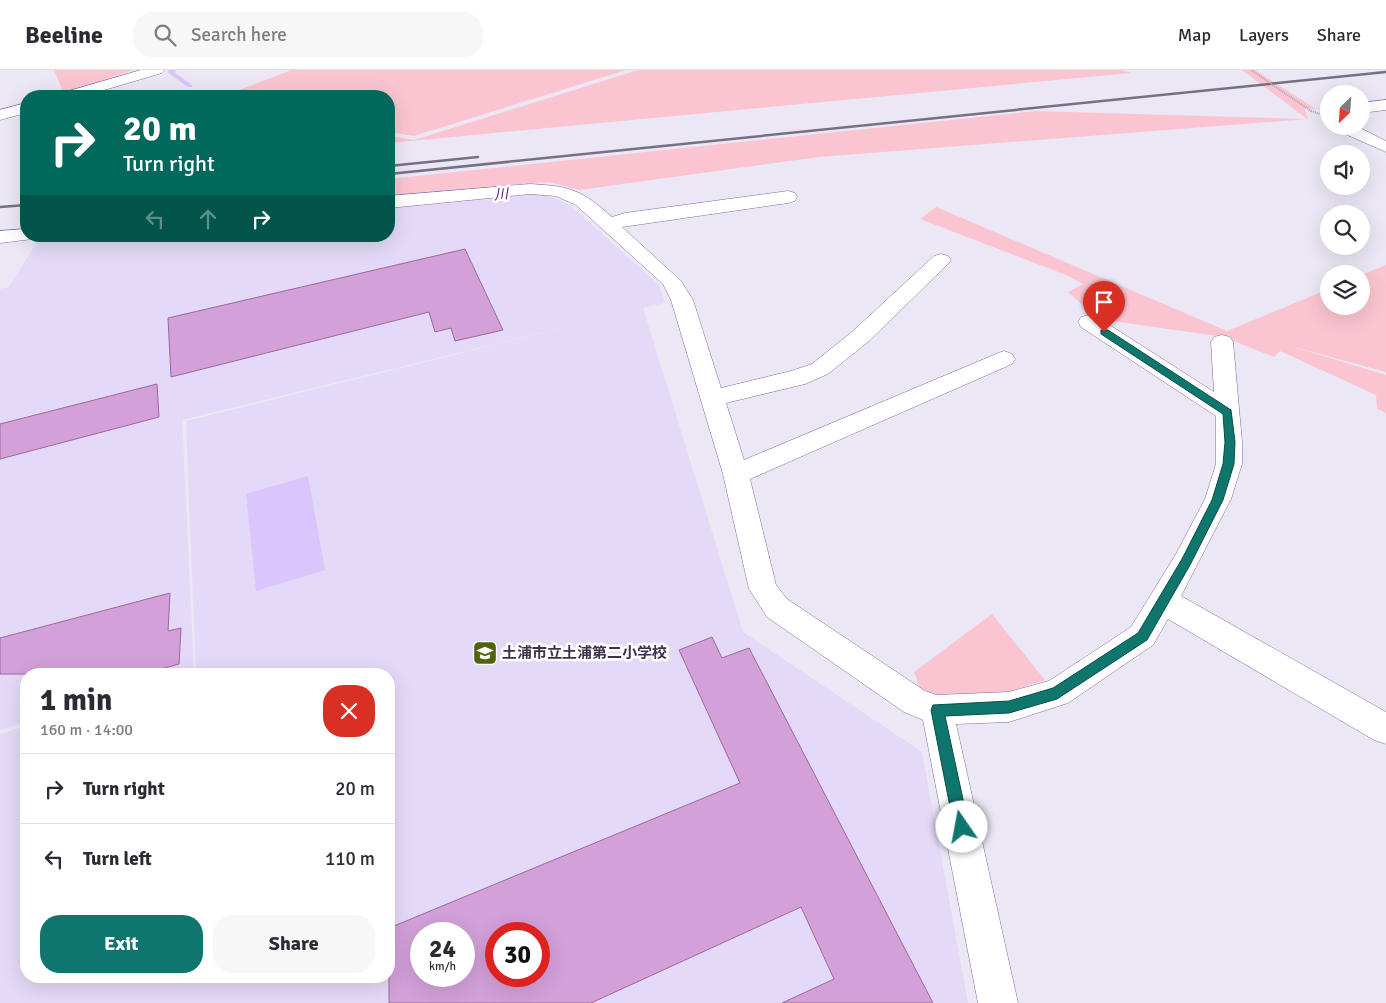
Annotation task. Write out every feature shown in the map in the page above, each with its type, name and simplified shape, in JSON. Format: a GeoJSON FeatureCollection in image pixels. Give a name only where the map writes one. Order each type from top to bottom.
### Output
{"type":"FeatureCollection","features":[{"type":"Feature","properties":{"kind":"street"},"geometry":{"type":"LineString","coordinates":[[89,90],[157,70]]}},
{"type":"Feature","properties":{"kind":"street"},"geometry":{"type":"LineString","coordinates":[[1370,107],[1386,105]]}},
{"type":"Feature","properties":{"kind":"street"},"geometry":{"type":"LineString","coordinates":[[0,115],[20,110]]}},
{"type":"Feature","properties":{"kind":"street"},"geometry":{"type":"LineString","coordinates":[[1360,135],[1386,148]]}},
{"type":"Feature","properties":{"kind":"street"},"geometry":{"type":"LineString","coordinates":[[395,202],[547,189],[559,191],[582,201],[671,281],[682,300],[736,474],[763,589],[777,608],[815,632],[915,702],[938,710],[1009,707],[1057,693],[1142,636],[1186,562],[1218,500],[1228,464],[1230,442],[1222,342]]}},
{"type":"Feature","properties":{"kind":"street"},"geometry":{"type":"LineString","coordinates":[[609,225],[625,219],[788,197]]}},
{"type":"Feature","properties":{"kind":"street"},"geometry":{"type":"LineString","coordinates":[[0,238],[20,236]]}},
{"type":"Feature","properties":{"kind":"street"},"geometry":{"type":"LineString","coordinates":[[713,398],[796,378],[820,369],[861,336],[940,260]]}},
{"type":"Feature","properties":{"kind":"street"},"geometry":{"type":"LineString","coordinates":[[1089,322],[1228,412]]}},
{"type":"Feature","properties":{"kind":"street"},"geometry":{"type":"LineString","coordinates":[[736,474],[1004,359]]}},
{"type":"Feature","properties":{"kind":"street"},"geometry":{"type":"LineString","coordinates":[[1163,601],[1386,729]]}},
{"type":"Feature","properties":{"kind":"street"},"geometry":{"type":"LineString","coordinates":[[938,710],[998,1003]]}},
{"type":"Feature","properties":{"kind":"path"},"geometry":{"type":"LineString","coordinates":[[1251,70],[1311,111]]}},
{"type":"Feature","properties":{"kind":"shaded area"},"geometry":{"type":"Polygon","coordinates":[[[54,70],[133,70],[76,90],[62,90],[54,70]]]}},
{"type":"Feature","properties":{"kind":"shaded area"},"geometry":{"type":"Polygon","coordinates":[[[292,70],[626,70],[414,136],[395,133],[395,90],[239,90],[292,70]]]}},
{"type":"Feature","properties":{"kind":"shaded area"},"geometry":{"type":"Polygon","coordinates":[[[638,70],[1122,70],[1131,73],[395,142],[395,137],[414,140],[638,70]]]}},
{"type":"Feature","properties":{"kind":"shaded area"},"geometry":{"type":"Polygon","coordinates":[[[1242,70],[1255,70],[1316,109],[1304,108],[1308,119],[819,157],[579,190],[549,182],[395,194],[395,178],[1036,111],[1307,119],[1242,70]]]}},
{"type":"Feature","properties":{"kind":"shaded area","name":"土浦市立土浦第二小学校"},"geometry":{"type":"Polygon","coordinates":[[[528,193],[545,194],[570,205],[659,285],[665,303],[643,308],[743,632],[922,752],[968,1003],[0,1003],[0,734],[20,728],[20,983],[395,983],[395,668],[196,668],[186,421],[624,313],[182,420],[194,668],[20,668],[20,724],[0,730],[0,289],[9,287],[37,242],[395,242],[395,205],[528,193]]]}},
{"type":"Feature","properties":{"kind":"shaded area"},"geometry":{"type":"Polygon","coordinates":[[[936,207],[1227,331],[1320,293],[1320,315],[1370,315],[1370,271],[1386,265],[1386,372],[1290,346],[1386,375],[1386,413],[1377,409],[1376,395],[1280,351],[1274,357],[1224,337],[1098,319],[1068,292],[1083,284],[1066,275],[920,219],[936,207]]]}},
{"type":"Feature","properties":{"kind":"shaded area"},"geometry":{"type":"Polygon","coordinates":[[[308,476],[325,570],[256,591],[246,494],[308,476]]]}},
{"type":"Feature","properties":{"kind":"shaded area"},"geometry":{"type":"Polygon","coordinates":[[[992,614],[1045,680],[1003,694],[941,697],[920,688],[914,672],[992,614]]]}},
{"type":"Feature","properties":{"kind":"building"},"geometry":{"type":"Polygon","coordinates":[[[465,249],[503,330],[455,341],[451,328],[435,332],[429,312],[171,377],[168,318],[465,249]]]}},
{"type":"Feature","properties":{"kind":"building"},"geometry":{"type":"Polygon","coordinates":[[[157,384],[159,417],[0,459],[0,424],[157,384]]]}},
{"type":"Feature","properties":{"kind":"building"},"geometry":{"type":"Polygon","coordinates":[[[170,593],[168,631],[181,628],[179,664],[165,668],[20,668],[20,674],[0,674],[0,638],[170,593]]]}},
{"type":"Feature","properties":{"kind":"building"},"geometry":{"type":"Polygon","coordinates":[[[712,637],[722,658],[749,648],[933,1003],[782,1003],[834,979],[801,907],[591,1003],[389,1003],[389,983],[395,983],[395,926],[740,783],[679,650],[712,637]]]}},
{"type":"Feature","properties":{"kind":"waterway","name":"川"},"geometry":{"type":"LineString","coordinates":[[174,70],[170,72],[190,86]]}},
{"type":"Feature","properties":{"kind":"railway"},"geometry":{"type":"LineString","coordinates":[[395,173],[1386,72]]}},
{"type":"Feature","properties":{"kind":"railway"},"geometry":{"type":"LineString","coordinates":[[395,165],[478,157]]}},
{"type":"Feature","properties":{"kind":"railway"},"geometry":{"type":"LineString","coordinates":[[0,207],[20,205]]}},
{"type":"Feature","properties":{"kind":"place","name":"土浦市立土浦第二小学校"},"geometry":{"type":"Point","coordinates":[485,653]}},
{"type":"Feature","properties":{"kind":"route"},"geometry":{"type":"LineString","coordinates":[[962,827],[938,710],[1009,707],[1057,693],[1142,636],[1186,562],[1218,500],[1228,464],[1230,442],[1228,412],[1104,332]]}}]}
